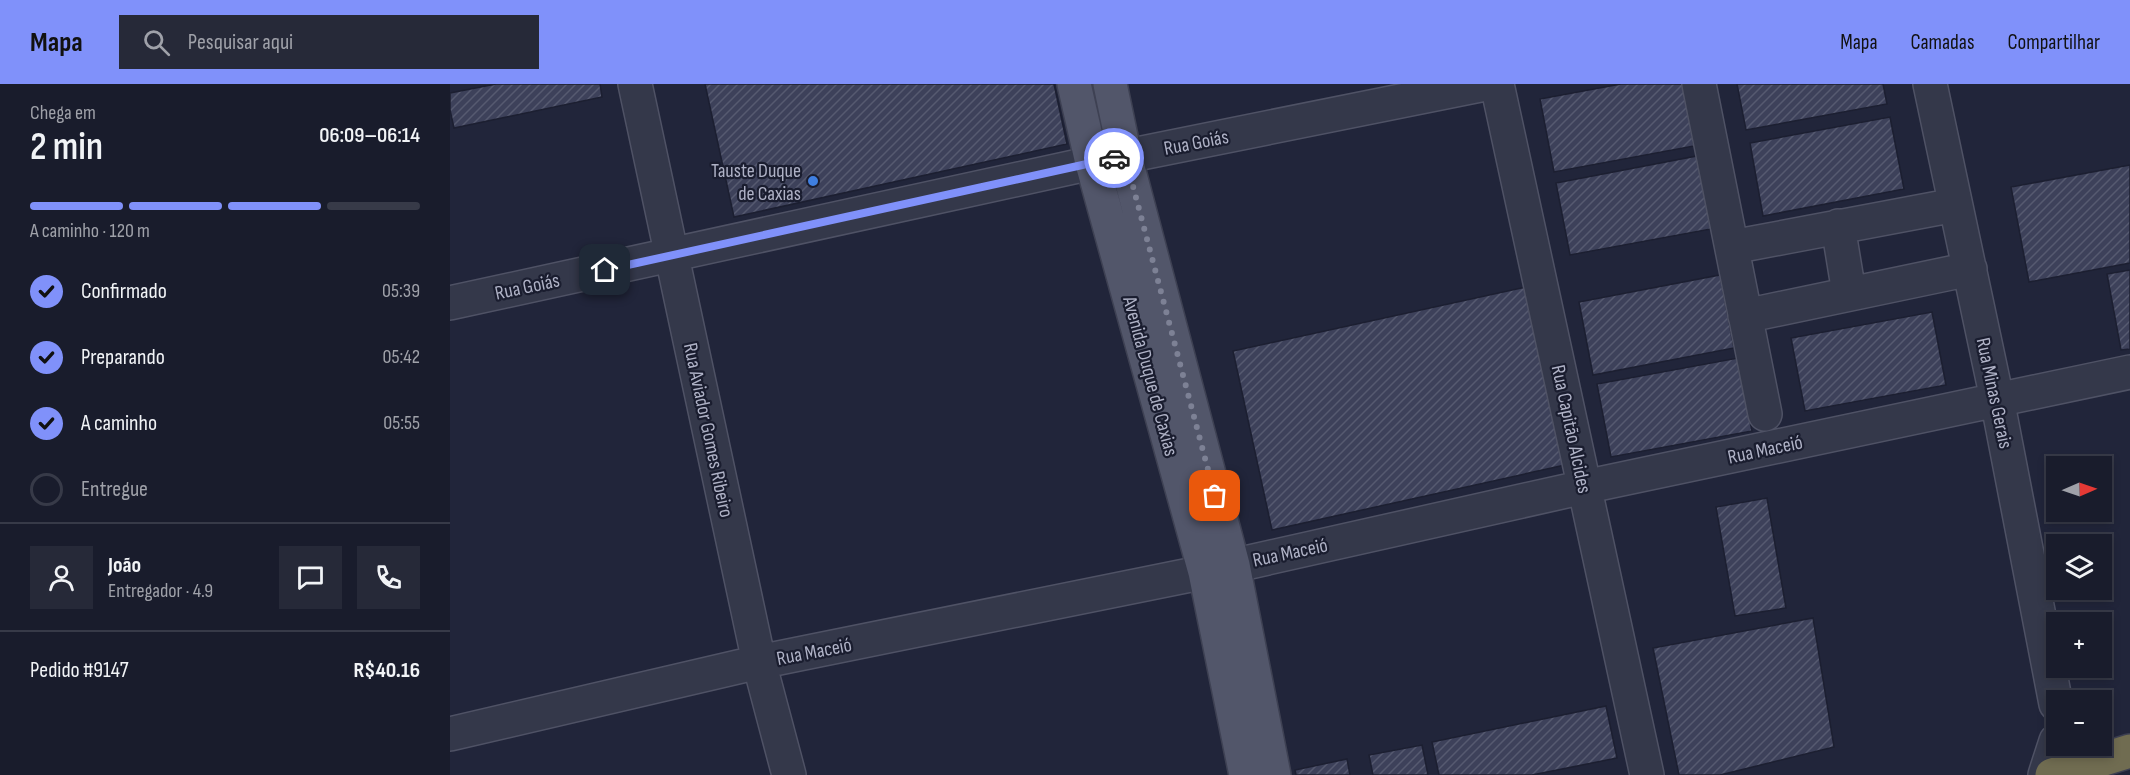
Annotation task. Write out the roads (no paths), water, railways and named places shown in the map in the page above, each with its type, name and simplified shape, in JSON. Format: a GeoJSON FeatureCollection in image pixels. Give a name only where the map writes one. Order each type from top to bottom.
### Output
{"type":"FeatureCollection","features":[{"type":"Feature","properties":{"kind":"highway"},"geometry":{"type":"LineString","coordinates":[[2052,775],[2130,751]]}},
{"type":"Feature","properties":{"kind":"main road","name":"Avenida Duque de Caxias"},"geometry":{"type":"LineString","coordinates":[[1074,84],[1092,163],[1219,568],[1246,775]]}},
{"type":"Feature","properties":{"kind":"main road","name":"Avenida Duque de Caxias"},"geometry":{"type":"LineString","coordinates":[[1110,84],[1219,568],[1274,775]]}},
{"type":"Feature","properties":{"kind":"street","name":"Rua Aviador Gomes Ribeiro"},"geometry":{"type":"LineString","coordinates":[[636,84],[759,662],[789,775]]}},
{"type":"Feature","properties":{"kind":"street","name":"Rua Goiás"},"geometry":{"type":"LineString","coordinates":[[450,303],[1125,156],[1485,84]]}},
{"type":"Feature","properties":{"kind":"street","name":"Rua Capitão Alcides"},"geometry":{"type":"LineString","coordinates":[[1497,84],[1647,775]]}},
{"type":"Feature","properties":{"kind":"street"},"geometry":{"type":"LineString","coordinates":[[1699,84],[1765,414]]}},
{"type":"Feature","properties":{"kind":"street","name":"Rua Minas Gerais"},"geometry":{"type":"LineString","coordinates":[[1930,84],[1997,399],[2053,690]]}},
{"type":"Feature","properties":{"kind":"street"},"geometry":{"type":"LineString","coordinates":[[1732,247],[1955,205]]}},
{"type":"Feature","properties":{"kind":"street"},"geometry":{"type":"LineString","coordinates":[[1838,226],[1849,293]]}},
{"type":"Feature","properties":{"kind":"street"},"geometry":{"type":"LineString","coordinates":[[1745,316],[1970,269]]}},
{"type":"Feature","properties":{"kind":"street","name":"Rua Maceió"},"geometry":{"type":"LineString","coordinates":[[450,734],[759,662],[1219,568],[1584,487],[2130,372]]}},
{"type":"Feature","properties":{"kind":"street"},"geometry":{"type":"LineString","coordinates":[[2045,775],[2051,756]]}},
{"type":"Feature","properties":{"kind":"place","name":"Tauste Duque de Caxias"},"geometry":{"type":"Point","coordinates":[813,181]}}]}
